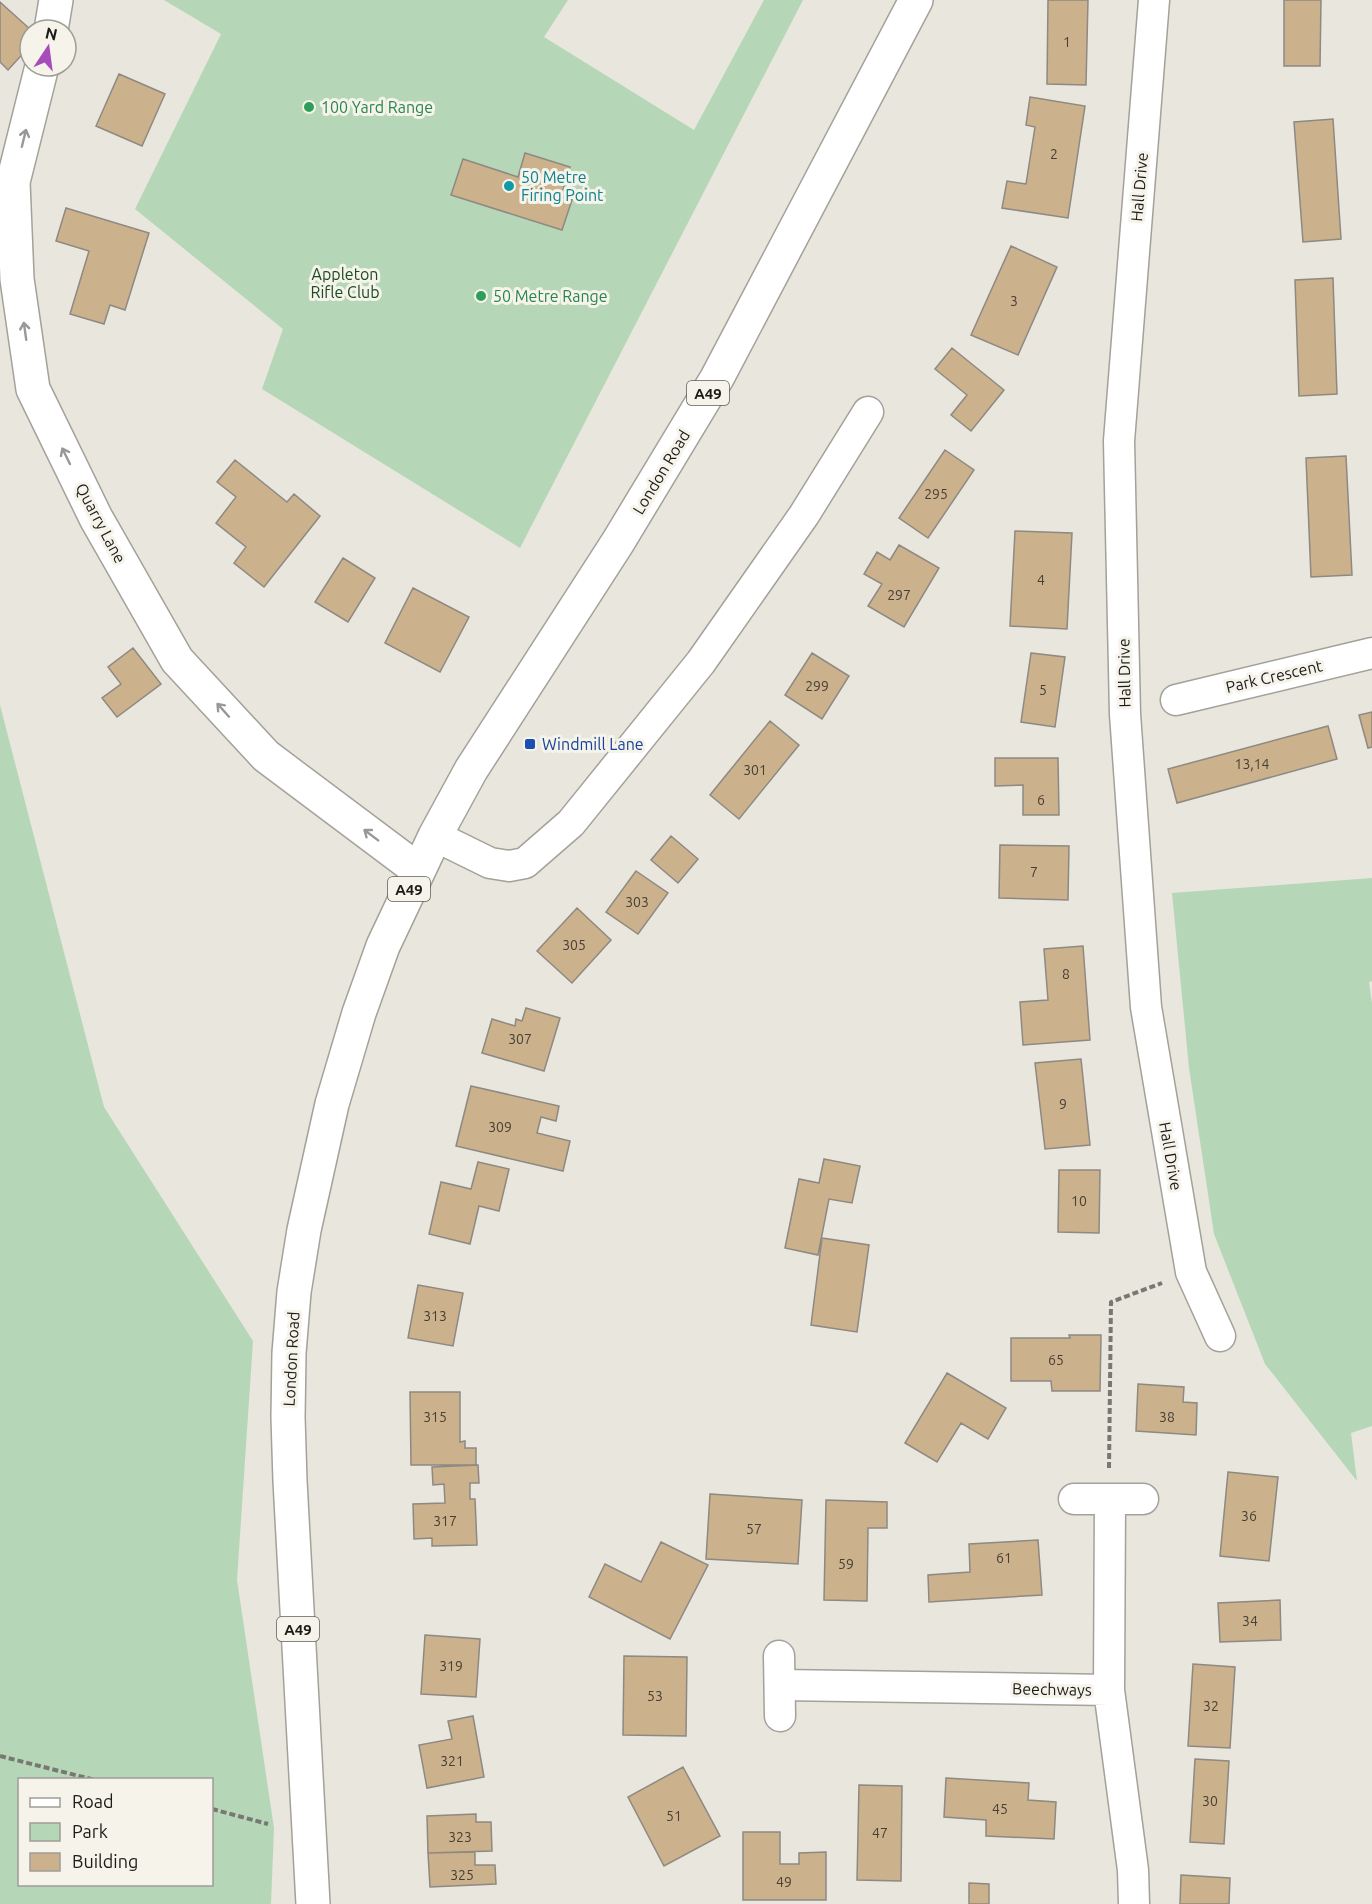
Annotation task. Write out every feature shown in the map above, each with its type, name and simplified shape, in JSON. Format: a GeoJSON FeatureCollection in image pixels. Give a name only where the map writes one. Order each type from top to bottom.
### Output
{"type":"FeatureCollection","features":[{"type":"Feature","properties":{"kind":"main road"},"geometry":{"type":"LineString","coordinates":[[53,18],[56,0]]}},
{"type":"Feature","properties":{"kind":"main road","name":"London Road"},"geometry":{"type":"LineString","coordinates":[[313,1904],[290,1480],[289,1353],[294,1292],[316,1167],[348,1046],[383,945],[435,836],[471,770],[618,542],[717,378],[916,0]]}},
{"type":"Feature","properties":{"kind":"main road","name":"Quarry Lane"},"geometry":{"type":"LineString","coordinates":[[39,78],[13,182],[17,279],[33,389],[96,518],[177,660],[266,756],[418,870]]}},
{"type":"Feature","properties":{"kind":"street","name":"Hall Drive"},"geometry":{"type":"LineString","coordinates":[[1154,0],[1119,441],[1125,714],[1146,1007],[1191,1272],[1220,1336]]}},
{"type":"Feature","properties":{"kind":"street"},"geometry":{"type":"LineString","coordinates":[[435,836],[490,864],[509,866],[525,863],[572,823],[701,662],[804,515],[868,412]]}},
{"type":"Feature","properties":{"kind":"street","name":"Park Crescent"},"geometry":{"type":"LineString","coordinates":[[1176,700],[1372,653]]}},
{"type":"Feature","properties":{"kind":"street"},"geometry":{"type":"LineString","coordinates":[[1074,1499],[1143,1499]]}},
{"type":"Feature","properties":{"kind":"street"},"geometry":{"type":"LineString","coordinates":[[1109,1690],[1110,1499]]}},
{"type":"Feature","properties":{"kind":"street","name":"Beechways"},"geometry":{"type":"LineString","coordinates":[[780,1716],[780,1671],[1109,1690],[1133,1870],[1134,1904]]}},
{"type":"Feature","properties":{"kind":"path"},"geometry":{"type":"LineString","coordinates":[[1110,1499],[1111,1302],[1191,1272]]}},
{"type":"Feature","properties":{"kind":"path"},"geometry":{"type":"LineString","coordinates":[[0,1756],[92,1778]]}},
{"type":"Feature","properties":{"kind":"path"},"geometry":{"type":"LineString","coordinates":[[213,1809],[268,1824]]}},
{"type":"Feature","properties":{"kind":"green space","name":"Appleton Rifle Club"},"geometry":{"type":"Polygon","coordinates":[[[164,0],[568,0],[544,37],[694,130],[764,0],[803,0],[520,548],[262,389],[283,329],[135,209],[221,34],[164,0]],[[526,153],[518,177],[463,159],[452,195],[562,230],[572,200],[561,196],[570,167],[526,153]]]}},
{"type":"Feature","properties":{"kind":"green space"},"geometry":{"type":"Polygon","coordinates":[[[0,705],[104,1107],[253,1341],[237,1580],[274,1828],[271,1904],[0,1904],[0,705]]]}},
{"type":"Feature","properties":{"kind":"green space"},"geometry":{"type":"Polygon","coordinates":[[[1372,878],[1372,981],[1369,982],[1372,1003],[1372,1426],[1351,1433],[1357,1481],[1265,1364],[1214,1234],[1189,1068],[1172,893],[1372,878]]]}},
{"type":"Feature","properties":{"kind":"building"},"geometry":{"type":"Polygon","coordinates":[[[1048,0],[1088,0],[1086,85],[1047,84],[1048,0]]]}},
{"type":"Feature","properties":{"kind":"building"},"geometry":{"type":"Polygon","coordinates":[[[1284,0],[1321,0],[1320,66],[1284,66],[1284,0]]]}},
{"type":"Feature","properties":{"kind":"building"},"geometry":{"type":"Polygon","coordinates":[[[0,2],[18,18],[18,59],[8,70],[0,62],[0,2]]]}},
{"type":"Feature","properties":{"kind":"building"},"geometry":{"type":"Polygon","coordinates":[[[119,74],[165,94],[142,146],[96,126],[119,74]]]}},
{"type":"Feature","properties":{"kind":"building"},"geometry":{"type":"Polygon","coordinates":[[[1030,97],[1085,106],[1068,218],[1002,208],[1007,181],[1026,184],[1035,127],[1026,125],[1030,97]]]}},
{"type":"Feature","properties":{"kind":"building"},"geometry":{"type":"Polygon","coordinates":[[[1333,119],[1341,239],[1303,242],[1294,122],[1333,119]]]}},
{"type":"Feature","properties":{"kind":"building","name":"50 Metre Firing Point"},"geometry":{"type":"Polygon","coordinates":[[[525,153],[570,167],[561,196],[572,200],[562,230],[451,195],[463,159],[518,177],[525,153]]]}},
{"type":"Feature","properties":{"kind":"building"},"geometry":{"type":"Polygon","coordinates":[[[66,208],[149,233],[125,310],[110,305],[104,324],[70,314],[89,251],[56,241],[66,208]]]}},
{"type":"Feature","properties":{"kind":"building"},"geometry":{"type":"Polygon","coordinates":[[[1011,246],[1057,267],[1018,355],[971,335],[1011,246]]]}},
{"type":"Feature","properties":{"kind":"building"},"geometry":{"type":"Polygon","coordinates":[[[1333,278],[1337,394],[1299,396],[1295,280],[1333,278]]]}},
{"type":"Feature","properties":{"kind":"building"},"geometry":{"type":"Polygon","coordinates":[[[952,348],[1004,390],[971,431],[951,415],[967,395],[935,369],[952,348]]]}},
{"type":"Feature","properties":{"kind":"building"},"geometry":{"type":"Polygon","coordinates":[[[945,450],[974,470],[928,538],[899,518],[945,450]]]}},
{"type":"Feature","properties":{"kind":"building"},"geometry":{"type":"Polygon","coordinates":[[[1346,456],[1352,575],[1311,577],[1306,458],[1346,456]]]}},
{"type":"Feature","properties":{"kind":"building"},"geometry":{"type":"Polygon","coordinates":[[[235,460],[287,502],[294,494],[320,516],[264,587],[234,563],[246,547],[216,523],[236,497],[217,482],[235,460]]]}},
{"type":"Feature","properties":{"kind":"building"},"geometry":{"type":"Polygon","coordinates":[[[1015,531],[1072,533],[1067,629],[1010,626],[1015,531]]]}},
{"type":"Feature","properties":{"kind":"building"},"geometry":{"type":"Polygon","coordinates":[[[899,545],[939,568],[904,627],[868,606],[882,584],[864,574],[877,552],[890,560],[899,545]]]}},
{"type":"Feature","properties":{"kind":"building"},"geometry":{"type":"Polygon","coordinates":[[[343,558],[375,578],[348,622],[315,602],[343,558]]]}},
{"type":"Feature","properties":{"kind":"building"},"geometry":{"type":"Polygon","coordinates":[[[413,588],[469,617],[440,672],[385,643],[413,588]]]}},
{"type":"Feature","properties":{"kind":"building"},"geometry":{"type":"Polygon","coordinates":[[[133,648],[161,684],[117,717],[102,698],[121,684],[108,667],[133,648]]]}},
{"type":"Feature","properties":{"kind":"building"},"geometry":{"type":"Polygon","coordinates":[[[812,653],[849,676],[822,719],[785,695],[812,653]]]}},
{"type":"Feature","properties":{"kind":"building"},"geometry":{"type":"Polygon","coordinates":[[[1031,653],[1065,657],[1055,727],[1021,722],[1031,653]]]}},
{"type":"Feature","properties":{"kind":"building"},"geometry":{"type":"Polygon","coordinates":[[[1372,712],[1372,747],[1368,748],[1359,715],[1372,712]]]}},
{"type":"Feature","properties":{"kind":"building"},"geometry":{"type":"Polygon","coordinates":[[[770,721],[799,745],[739,819],[710,795],[770,721]]]}},
{"type":"Feature","properties":{"kind":"building"},"geometry":{"type":"Polygon","coordinates":[[[1328,726],[1337,759],[1177,803],[1168,769],[1328,726]]]}},
{"type":"Feature","properties":{"kind":"building"},"geometry":{"type":"Polygon","coordinates":[[[995,758],[1058,758],[1059,815],[1023,815],[1023,785],[995,786],[995,758]]]}},
{"type":"Feature","properties":{"kind":"building"},"geometry":{"type":"Polygon","coordinates":[[[671,836],[698,859],[678,883],[651,860],[671,836]]]}},
{"type":"Feature","properties":{"kind":"building"},"geometry":{"type":"Polygon","coordinates":[[[1000,845],[1069,846],[1068,900],[999,898],[1000,845]]]}},
{"type":"Feature","properties":{"kind":"building"},"geometry":{"type":"Polygon","coordinates":[[[636,871],[668,893],[638,934],[606,912],[636,871]]]}},
{"type":"Feature","properties":{"kind":"building"},"geometry":{"type":"Polygon","coordinates":[[[577,908],[611,940],[572,983],[537,951],[577,908]]]}},
{"type":"Feature","properties":{"kind":"building"},"geometry":{"type":"Polygon","coordinates":[[[1083,946],[1090,1040],[1023,1045],[1020,1002],[1048,1000],[1044,949],[1083,946]]]}},
{"type":"Feature","properties":{"kind":"building"},"geometry":{"type":"Polygon","coordinates":[[[526,1008],[560,1018],[544,1071],[482,1053],[492,1019],[515,1026],[516,1019],[522,1021],[526,1008]]]}},
{"type":"Feature","properties":{"kind":"building"},"geometry":{"type":"Polygon","coordinates":[[[1081,1059],[1090,1145],[1045,1149],[1035,1063],[1081,1059]]]}},
{"type":"Feature","properties":{"kind":"building"},"geometry":{"type":"Polygon","coordinates":[[[471,1086],[559,1106],[556,1121],[541,1117],[537,1133],[570,1141],[563,1171],[456,1146],[471,1086]]]}},
{"type":"Feature","properties":{"kind":"building"},"geometry":{"type":"Polygon","coordinates":[[[824,1159],[860,1166],[852,1203],[829,1199],[818,1255],[785,1248],[799,1179],[819,1183],[824,1159]]]}},
{"type":"Feature","properties":{"kind":"building"},"geometry":{"type":"Polygon","coordinates":[[[478,1162],[509,1169],[499,1211],[479,1206],[470,1244],[429,1234],[441,1182],[471,1189],[478,1162]]]}},
{"type":"Feature","properties":{"kind":"building"},"geometry":{"type":"Polygon","coordinates":[[[1059,1170],[1100,1170],[1099,1233],[1058,1232],[1059,1170]]]}},
{"type":"Feature","properties":{"kind":"building"},"geometry":{"type":"Polygon","coordinates":[[[822,1238],[869,1245],[857,1332],[811,1325],[822,1238]]]}},
{"type":"Feature","properties":{"kind":"building"},"geometry":{"type":"Polygon","coordinates":[[[418,1285],[463,1293],[453,1346],[408,1338],[418,1285]]]}},
{"type":"Feature","properties":{"kind":"building"},"geometry":{"type":"Polygon","coordinates":[[[1069,1335],[1101,1335],[1100,1391],[1052,1391],[1051,1381],[1011,1381],[1011,1338],[1070,1338],[1069,1335]]]}},
{"type":"Feature","properties":{"kind":"building"},"geometry":{"type":"Polygon","coordinates":[[[947,1373],[1006,1408],[988,1439],[961,1423],[937,1462],[905,1443],[947,1373]]]}},
{"type":"Feature","properties":{"kind":"building"},"geometry":{"type":"Polygon","coordinates":[[[1138,1384],[1184,1387],[1183,1402],[1197,1403],[1196,1435],[1136,1431],[1138,1384]]]}},
{"type":"Feature","properties":{"kind":"building"},"geometry":{"type":"Polygon","coordinates":[[[410,1392],[460,1392],[460,1442],[465,1441],[465,1448],[476,1448],[476,1465],[411,1465],[410,1392]]]}},
{"type":"Feature","properties":{"kind":"building"},"geometry":{"type":"Polygon","coordinates":[[[478,1465],[479,1483],[470,1483],[470,1499],[475,1499],[477,1545],[432,1546],[432,1538],[414,1539],[413,1504],[445,1503],[444,1484],[433,1485],[432,1467],[478,1465]]]}},
{"type":"Feature","properties":{"kind":"building"},"geometry":{"type":"Polygon","coordinates":[[[1228,1472],[1278,1477],[1269,1561],[1220,1556],[1228,1472]]]}},
{"type":"Feature","properties":{"kind":"building"},"geometry":{"type":"Polygon","coordinates":[[[710,1494],[802,1500],[798,1564],[706,1559],[710,1494]]]}},
{"type":"Feature","properties":{"kind":"building"},"geometry":{"type":"Polygon","coordinates":[[[826,1500],[887,1502],[887,1528],[868,1528],[867,1601],[824,1600],[826,1500]]]}},
{"type":"Feature","properties":{"kind":"building"},"geometry":{"type":"Polygon","coordinates":[[[1038,1540],[1042,1595],[929,1602],[928,1575],[970,1572],[969,1544],[1038,1540]]]}},
{"type":"Feature","properties":{"kind":"building"},"geometry":{"type":"Polygon","coordinates":[[[661,1542],[708,1565],[670,1639],[589,1597],[605,1564],[641,1582],[661,1542]]]}},
{"type":"Feature","properties":{"kind":"building"},"geometry":{"type":"Polygon","coordinates":[[[1280,1600],[1281,1640],[1220,1642],[1218,1603],[1280,1600]]]}},
{"type":"Feature","properties":{"kind":"building"},"geometry":{"type":"Polygon","coordinates":[[[425,1635],[480,1639],[476,1697],[421,1694],[425,1635]]]}},
{"type":"Feature","properties":{"kind":"building"},"geometry":{"type":"Polygon","coordinates":[[[624,1656],[687,1657],[686,1736],[623,1735],[624,1656]]]}},
{"type":"Feature","properties":{"kind":"building"},"geometry":{"type":"Polygon","coordinates":[[[1193,1664],[1235,1667],[1230,1748],[1188,1746],[1193,1664]]]}},
{"type":"Feature","properties":{"kind":"building"},"geometry":{"type":"Polygon","coordinates":[[[473,1716],[484,1777],[427,1788],[419,1745],[452,1739],[448,1721],[473,1716]]]}},
{"type":"Feature","properties":{"kind":"building"},"geometry":{"type":"Polygon","coordinates":[[[1195,1759],[1229,1761],[1224,1844],[1190,1842],[1195,1759]]]}},
{"type":"Feature","properties":{"kind":"building"},"geometry":{"type":"Polygon","coordinates":[[[683,1767],[720,1836],[664,1866],[628,1797],[683,1767]]]}},
{"type":"Feature","properties":{"kind":"building"},"geometry":{"type":"Polygon","coordinates":[[[946,1778],[1029,1783],[1028,1800],[1056,1802],[1054,1839],[986,1836],[986,1820],[944,1817],[946,1778]]]}},
{"type":"Feature","properties":{"kind":"building"},"geometry":{"type":"Polygon","coordinates":[[[859,1785],[902,1786],[901,1881],[857,1880],[859,1785]]]}},
{"type":"Feature","properties":{"kind":"building"},"geometry":{"type":"Polygon","coordinates":[[[476,1814],[476,1822],[491,1822],[492,1851],[428,1853],[427,1816],[476,1814]]]}},
{"type":"Feature","properties":{"kind":"building"},"geometry":{"type":"Polygon","coordinates":[[[743,1832],[780,1832],[780,1864],[799,1864],[799,1853],[826,1852],[826,1900],[743,1900],[743,1832]]]}},
{"type":"Feature","properties":{"kind":"building"},"geometry":{"type":"Polygon","coordinates":[[[475,1852],[475,1865],[495,1865],[496,1884],[430,1887],[428,1853],[475,1852]]]}},
{"type":"Feature","properties":{"kind":"building"},"geometry":{"type":"Polygon","coordinates":[[[1181,1875],[1230,1878],[1229,1904],[1180,1904],[1181,1875]]]}},
{"type":"Feature","properties":{"kind":"building"},"geometry":{"type":"Polygon","coordinates":[[[969,1883],[989,1884],[989,1904],[969,1904],[969,1883]]]}},
{"type":"Feature","properties":{"kind":"place","name":"100 Yard Range"},"geometry":{"type":"Point","coordinates":[309,107]}},
{"type":"Feature","properties":{"kind":"place","name":"50 Metre Firing Point"},"geometry":{"type":"Point","coordinates":[509,186]}},
{"type":"Feature","properties":{"kind":"place","name":"50 Metre Range"},"geometry":{"type":"Point","coordinates":[481,296]}},
{"type":"Feature","properties":{"kind":"place","name":"Windmill Lane"},"geometry":{"type":"Point","coordinates":[530,744]}}]}
